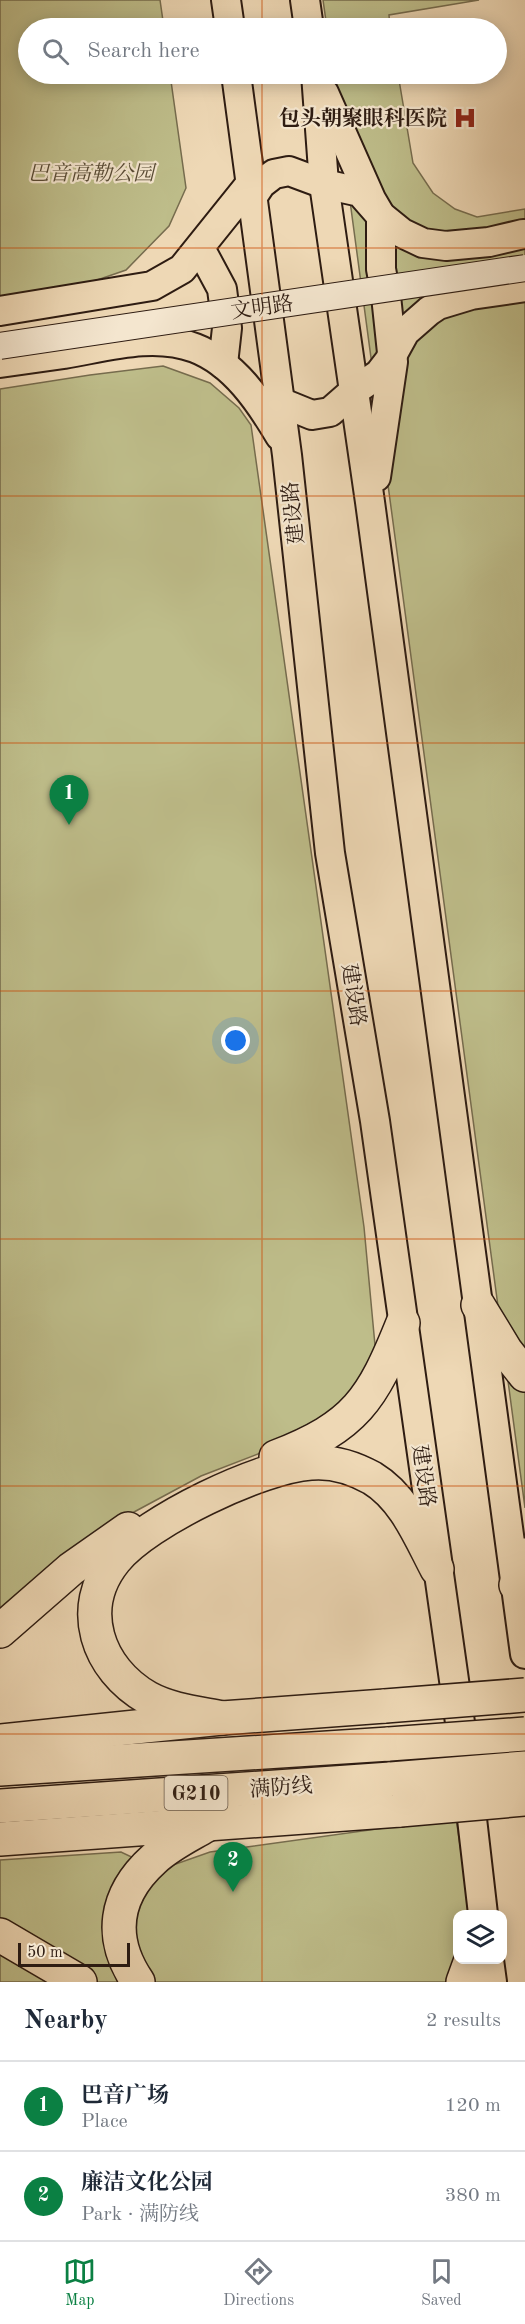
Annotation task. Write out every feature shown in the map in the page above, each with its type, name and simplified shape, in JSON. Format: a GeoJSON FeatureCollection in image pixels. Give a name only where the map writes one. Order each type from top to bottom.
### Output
{"type":"FeatureCollection","features":[{"type":"Feature","properties":{"kind":"highway"},"geometry":{"type":"LineString","coordinates":[[478,1305],[506,1351],[525,1376]]}},
{"type":"Feature","properties":{"kind":"highway"},"geometry":{"type":"LineString","coordinates":[[0,1631],[88,1556],[146,1518],[217,1480],[306,1446],[346,1420],[359,1408],[376,1383],[403,1323]]}},
{"type":"Feature","properties":{"kind":"highway"},"geometry":{"type":"LineString","coordinates":[[222,1718],[179,1709],[149,1698],[122,1679],[109,1663],[100,1645],[95,1612],[98,1590],[113,1562],[143,1535],[217,1494],[256,1478],[303,1464],[335,1464],[371,1478],[390,1492],[409,1515],[437,1569]]}},
{"type":"Feature","properties":{"kind":"highway"},"geometry":{"type":"LineString","coordinates":[[0,1741],[222,1718],[525,1695]]}},
{"type":"Feature","properties":{"kind":"highway","name":"满防线"},"geometry":{"type":"LineString","coordinates":[[0,1769],[525,1734]]}},
{"type":"Feature","properties":{"kind":"highway","name":"满防线"},"geometry":{"type":"LineString","coordinates":[[0,1806],[396,1794],[525,1768]]}},
{"type":"Feature","properties":{"kind":"highway"},"geometry":{"type":"LineString","coordinates":[[0,1839],[211,1823],[396,1794],[525,1800]]}},
{"type":"Feature","properties":{"kind":"highway"},"geometry":{"type":"LineString","coordinates":[[138,1982],[127,1965],[120,1946],[118,1929],[121,1909],[126,1898],[140,1874],[154,1859],[211,1823]]}},
{"type":"Feature","properties":{"kind":"highway"},"geometry":{"type":"LineString","coordinates":[[0,1935],[80,1982]]}},
{"type":"Feature","properties":{"kind":"highway"},"geometry":{"type":"LineString","coordinates":[[463,1982],[469,1964]]}},
{"type":"Feature","properties":{"kind":"main road"},"geometry":{"type":"LineString","coordinates":[[226,0],[229,18]]}},
{"type":"Feature","properties":{"kind":"main road"},"geometry":{"type":"LineString","coordinates":[[305,0],[308,18]]}},
{"type":"Feature","properties":{"kind":"main road","name":"建设路"},"geometry":{"type":"LineString","coordinates":[[237,84],[287,455],[330,854],[375,1121],[465,1758],[483,1910]]}},
{"type":"Feature","properties":{"kind":"main road"},"geometry":{"type":"LineString","coordinates":[[317,84],[324,184],[370,502],[478,1305],[521,1570],[525,1654]]}},
{"type":"Feature","properties":{"kind":"main road"},"geometry":{"type":"LineString","coordinates":[[321,84],[381,216],[381,269],[393,353],[379,466],[370,502]]}},
{"type":"Feature","properties":{"kind":"main road"},"geometry":{"type":"LineString","coordinates":[[0,311],[152,286],[182,269],[252,189],[285,171],[324,184],[360,192],[381,216],[406,236],[423,243],[446,246],[489,242],[524,243]]}},
{"type":"Feature","properties":{"kind":"main road","name":"文明路"},"geometry":{"type":"LineString","coordinates":[[0,328],[410,270],[524,243]]}},
{"type":"Feature","properties":{"kind":"main road"},"geometry":{"type":"LineString","coordinates":[[200,248],[222,289],[227,328],[223,364]]}},
{"type":"Feature","properties":{"kind":"main road","name":"文明路"},"geometry":{"type":"LineString","coordinates":[[0,346],[525,268]]}},
{"type":"Feature","properties":{"kind":"main road"},"geometry":{"type":"LineString","coordinates":[[252,394],[263,400],[280,402],[300,412],[320,415],[330,412],[354,391],[379,374],[411,325],[438,305],[471,295],[525,287]]}},
{"type":"Feature","properties":{"kind":"main road"},"geometry":{"type":"LineString","coordinates":[[0,363],[126,343],[154,342],[195,348],[223,364],[252,394],[273,424],[287,455]]}},
{"type":"Feature","properties":{"kind":"main road"},"geometry":{"type":"LineString","coordinates":[[490,1964],[492,1982]]}},
{"type":"Feature","properties":{"kind":"green space","name":"巴音高勒公园"},"geometry":{"type":"Polygon","coordinates":[[[0,0],[160,0],[163,18],[18,18],[18,84],[171,84],[186,188],[169,226],[126,270],[77,287],[0,299],[0,0]]]}},
{"type":"Feature","properties":{"kind":"green space"},"geometry":{"type":"Polygon","coordinates":[[[323,0],[479,0],[389,15],[389,18],[326,18],[323,0]]]}},
{"type":"Feature","properties":{"kind":"green space"},"geometry":{"type":"Polygon","coordinates":[[[334,84],[400,84],[413,163],[433,193],[455,209],[477,217],[525,209],[525,1508],[334,84]]]}},
{"type":"Feature","properties":{"kind":"green space"},"geometry":{"type":"Polygon","coordinates":[[[163,366],[210,383],[239,408],[251,425],[364,1227],[376,1356],[363,1390],[302,1437],[201,1476],[121,1519],[0,1617],[0,389],[163,366]]]}},
{"type":"Feature","properties":{"kind":"green space"},"geometry":{"type":"Polygon","coordinates":[[[456,1818],[469,1910],[453,1910],[453,1964],[462,1964],[480,1982],[0,1982],[0,1860],[121,1852],[159,1870],[210,1852],[456,1818]]]}},
{"type":"Feature","properties":{"kind":"place","name":"包头朝聚眼科医院"},"geometry":{"type":"Point","coordinates":[465,118]}},
{"type":"Feature","properties":{"kind":"place","name":"巴音广场"},"geometry":{"type":"Point","coordinates":[69,825]}},
{"type":"Feature","properties":{"kind":"place","name":"廉洁文化公园"},"geometry":{"type":"Point","coordinates":[233,1892]}}]}
